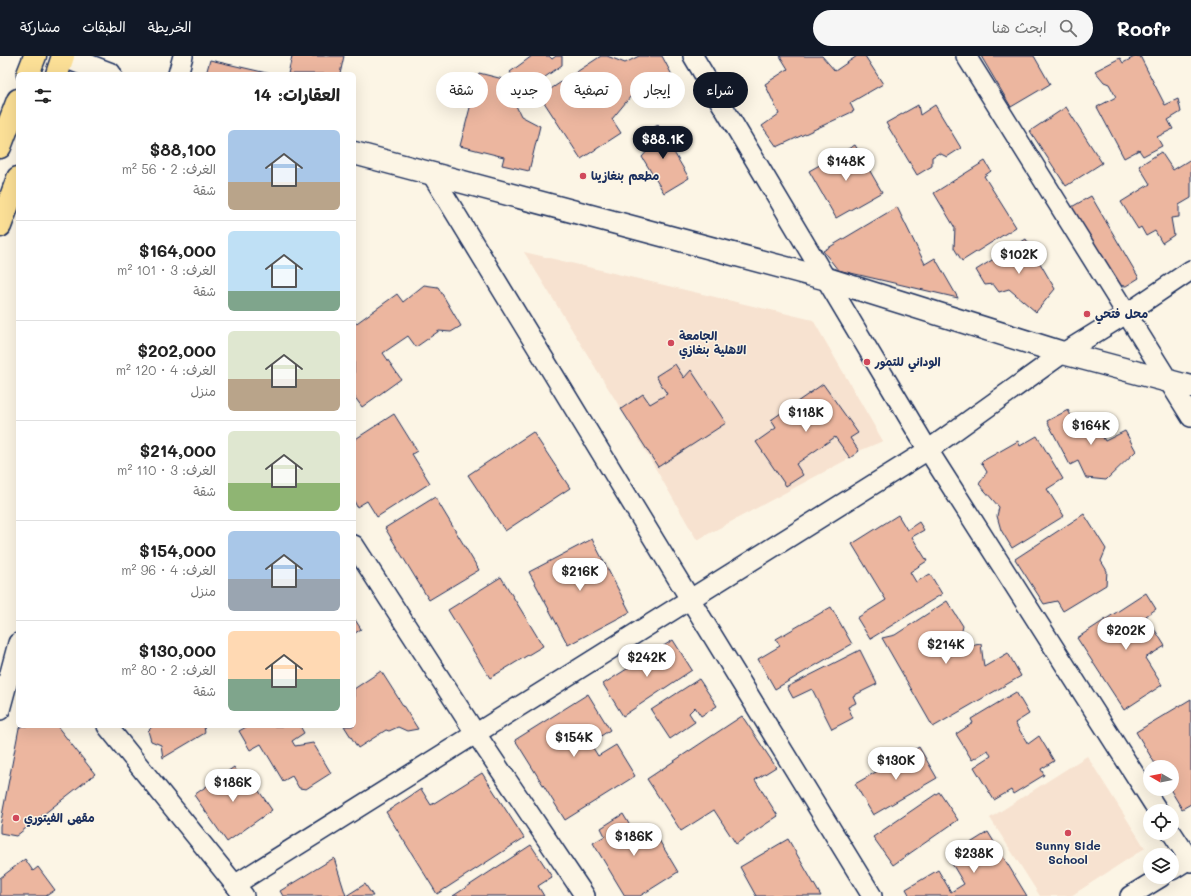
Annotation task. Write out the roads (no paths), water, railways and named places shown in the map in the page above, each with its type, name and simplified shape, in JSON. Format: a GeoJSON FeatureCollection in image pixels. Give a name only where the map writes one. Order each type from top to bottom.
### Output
{"type":"FeatureCollection","features":[{"type":"Feature","properties":{"kind":"main road"},"geometry":{"type":"LineString","coordinates":[[29,72],[35,56]]}},
{"type":"Feature","properties":{"kind":"main road"},"geometry":{"type":"LineString","coordinates":[[57,72],[63,56]]}},
{"type":"Feature","properties":{"kind":"main road"},"geometry":{"type":"LineString","coordinates":[[0,147],[16,105]]}},
{"type":"Feature","properties":{"kind":"main road"},"geometry":{"type":"LineString","coordinates":[[0,226],[16,183]]}},
{"type":"Feature","properties":{"kind":"street"},"geometry":{"type":"LineString","coordinates":[[63,56],[105,72]]}},
{"type":"Feature","properties":{"kind":"street"},"geometry":{"type":"LineString","coordinates":[[179,72],[184,56]]}},
{"type":"Feature","properties":{"kind":"street"},"geometry":{"type":"LineString","coordinates":[[694,56],[928,450],[1154,804]]}},
{"type":"Feature","properties":{"kind":"street"},"geometry":{"type":"LineString","coordinates":[[966,56],[1191,417]]}},
{"type":"Feature","properties":{"kind":"street"},"geometry":{"type":"LineString","coordinates":[[356,154],[827,279],[1062,353],[1191,387]]}},
{"type":"Feature","properties":{"kind":"street"},"geometry":{"type":"LineString","coordinates":[[431,173],[690,600],[872,896]]}},
{"type":"Feature","properties":{"kind":"street"},"geometry":{"type":"LineString","coordinates":[[109,728],[240,890],[476,734],[928,450],[1062,353],[1126,314],[1191,270]]}},
{"type":"Feature","properties":{"kind":"street"},"geometry":{"type":"LineString","coordinates":[[356,548],[476,734],[585,896]]}},
{"type":"Feature","properties":{"kind":"street"},"geometry":{"type":"LineString","coordinates":[[0,710],[16,651]]}},
{"type":"Feature","properties":{"kind":"street"},"geometry":{"type":"LineString","coordinates":[[1177,840],[1190,860],[1179,866]]}},
{"type":"Feature","properties":{"kind":"street"},"geometry":{"type":"LineString","coordinates":[[1130,896],[1150,884]]}},
{"type":"Feature","properties":{"kind":"place","name":"مطعم بنغازينا"},"geometry":{"type":"Point","coordinates":[583,176]}},
{"type":"Feature","properties":{"kind":"place","name":"محل فتحي"},"geometry":{"type":"Point","coordinates":[1087,314]}},
{"type":"Feature","properties":{"kind":"place","name":"الجامعة الاهلية بنغازي"},"geometry":{"type":"Point","coordinates":[671,343]}},
{"type":"Feature","properties":{"kind":"place","name":"الوداني للتمور"},"geometry":{"type":"Point","coordinates":[867,362]}},
{"type":"Feature","properties":{"kind":"place","name":"مقهى الفيتوري"},"geometry":{"type":"Point","coordinates":[16,818]}},
{"type":"Feature","properties":{"kind":"place","name":"Sunny Side School"},"geometry":{"type":"Point","coordinates":[1068,833]}}]}
